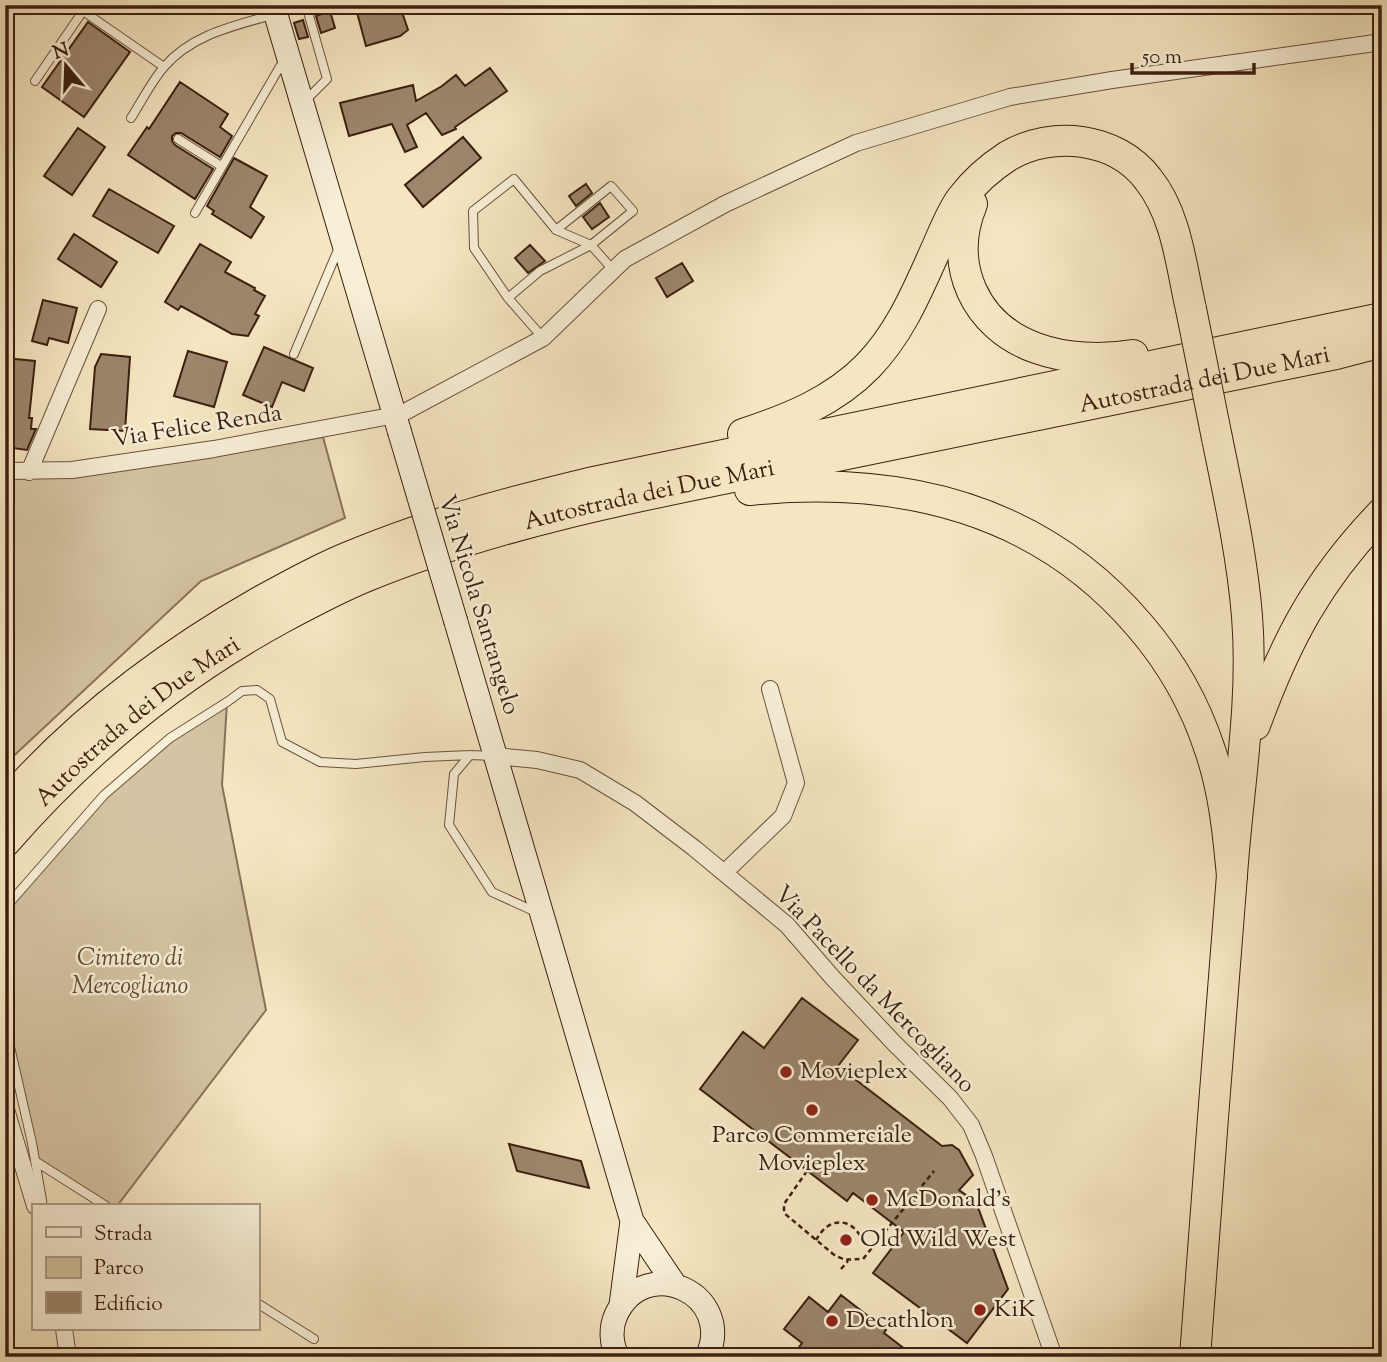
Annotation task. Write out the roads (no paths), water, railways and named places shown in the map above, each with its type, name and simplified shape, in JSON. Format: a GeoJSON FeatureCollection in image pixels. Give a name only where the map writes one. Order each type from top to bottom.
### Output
{"type":"FeatureCollection","features":[{"type":"Feature","properties":{"kind":"highway"},"geometry":{"type":"LineString","coordinates":[[213,628],[253,597],[294,571],[398,524],[516,487],[732,438],[773,425],[817,404],[852,380],[884,348],[909,306],[960,201],[973,185],[1007,157],[1041,143],[1089,143],[1108,149],[1138,167],[1149,179],[1163,203],[1174,237],[1237,538],[1247,616],[1249,683],[1244,755],[1232,876],[1195,1357]]}},
{"type":"Feature","properties":{"kind":"highway"},"geometry":{"type":"LineString","coordinates":[[990,170],[965,222],[962,248],[965,273],[980,308],[991,320],[1003,330],[1036,348],[1075,356],[1119,357],[1216,340],[1382,304]]}},
{"type":"Feature","properties":{"kind":"highway","name":"Autostrada dei Due Mari"},"geometry":{"type":"LineString","coordinates":[[5,805],[51,756],[92,719],[213,628],[298,581],[355,554],[452,520],[520,500],[659,468],[1382,318]]}},
{"type":"Feature","properties":{"kind":"highway","name":"Autostrada dei Due Mari"},"geometry":{"type":"LineString","coordinates":[[5,842],[68,774],[117,730],[190,673],[307,604],[363,578],[461,543],[663,491],[1382,342]]}},
{"type":"Feature","properties":{"kind":"highway"},"geometry":{"type":"LineString","coordinates":[[363,578],[464,551],[667,504],[736,491],[843,486],[935,499],[992,517],[1023,531],[1069,558],[1109,592],[1161,652],[1192,704],[1211,751],[1223,800],[1232,876]]}},
{"type":"Feature","properties":{"kind":"highway"},"geometry":{"type":"LineString","coordinates":[[1244,755],[1277,669],[1308,607],[1340,560],[1382,513]]}},
{"type":"Feature","properties":{"kind":"main road","name":"Via Nicola Santangelo"},"geometry":{"type":"LineString","coordinates":[[274,10],[632,1221],[675,1285],[690,1291],[701,1301],[709,1315],[713,1330],[707,1357]]}},
{"type":"Feature","properties":{"kind":"main road","name":"Via Nicola Santangelo"},"geometry":{"type":"LineString","coordinates":[[618,1357],[612,1337],[614,1320],[621,1305],[632,1221]]}},
{"type":"Feature","properties":{"kind":"main road"},"geometry":{"type":"LineString","coordinates":[[621,1305],[645,1286],[660,1283],[675,1285]]}},
{"type":"Feature","properties":{"kind":"street","name":"Via Felice Renda"},"geometry":{"type":"LineString","coordinates":[[5,471],[72,470],[397,424],[437,396],[543,338],[625,259],[725,204],[856,143],[1010,97],[1382,42]]}},
{"type":"Feature","properties":{"kind":"street"},"geometry":{"type":"LineString","coordinates":[[29,472],[98,309]]}},
{"type":"Feature","properties":{"kind":"street"},"geometry":{"type":"LineString","coordinates":[[724,873],[783,817],[796,783],[770,689]]}},
{"type":"Feature","properties":{"kind":"street","name":"Via Pacello da Mercogliano"},"geometry":{"type":"LineString","coordinates":[[496,756],[537,760],[580,770],[635,803],[787,925],[894,1043],[950,1098],[971,1125],[985,1156],[1054,1357]]}},
{"type":"Feature","properties":{"kind":"street"},"geometry":{"type":"LineString","coordinates":[[5,1106],[34,1204]]}},
{"type":"Feature","properties":{"kind":"street"},"geometry":{"type":"LineString","coordinates":[[64,1330],[68,1357]]}},
{"type":"Feature","properties":{"kind":"lane"},"geometry":{"type":"LineString","coordinates":[[302,104],[327,79],[306,5]]}},
{"type":"Feature","properties":{"kind":"lane"},"geometry":{"type":"LineString","coordinates":[[131,118],[164,67],[182,50],[200,38],[274,10]]}},
{"type":"Feature","properties":{"kind":"lane"},"geometry":{"type":"LineString","coordinates":[[35,81],[83,11],[164,67]]}},
{"type":"Feature","properties":{"kind":"lane"},"geometry":{"type":"LineString","coordinates":[[195,213],[287,54]]}},
{"type":"Feature","properties":{"kind":"lane"},"geometry":{"type":"LineString","coordinates":[[178,139],[221,166]]}},
{"type":"Feature","properties":{"kind":"lane"},"geometry":{"type":"LineString","coordinates":[[543,338],[508,298],[474,248],[473,211],[514,179],[556,230],[591,245],[614,271]]}},
{"type":"Feature","properties":{"kind":"lane"},"geometry":{"type":"LineString","coordinates":[[508,298],[540,271],[591,245],[633,211],[611,186],[556,230]]}},
{"type":"Feature","properties":{"kind":"lane"},"geometry":{"type":"LineString","coordinates":[[294,354],[342,240]]}},
{"type":"Feature","properties":{"kind":"lane"},"geometry":{"type":"LineString","coordinates":[[5,908],[104,795],[170,738],[242,691],[257,690],[270,699],[282,742],[320,762],[356,764],[425,757],[496,756]]}},
{"type":"Feature","properties":{"kind":"lane"},"geometry":{"type":"LineString","coordinates":[[470,755],[454,774],[449,825],[492,892],[542,914]]}},
{"type":"Feature","properties":{"kind":"lane"},"geometry":{"type":"LineString","coordinates":[[5,1025],[43,1204]]}},
{"type":"Feature","properties":{"kind":"lane"},"geometry":{"type":"LineString","coordinates":[[35,1161],[103,1204]]}},
{"type":"Feature","properties":{"kind":"lane"},"geometry":{"type":"LineString","coordinates":[[259,1304],[314,1339]]}},
{"type":"Feature","properties":{"kind":"place","name":"Movieplex"},"geometry":{"type":"Point","coordinates":[786,1072]}},
{"type":"Feature","properties":{"kind":"place","name":"Parco Commerciale Movieplex"},"geometry":{"type":"Point","coordinates":[812,1110]}},
{"type":"Feature","properties":{"kind":"place","name":"McDonald's"},"geometry":{"type":"Point","coordinates":[872,1200]}},
{"type":"Feature","properties":{"kind":"place","name":"Old Wild West"},"geometry":{"type":"Point","coordinates":[846,1240]}},
{"type":"Feature","properties":{"kind":"place","name":"KiK"},"geometry":{"type":"Point","coordinates":[980,1310]}},
{"type":"Feature","properties":{"kind":"place","name":"Decathlon"},"geometry":{"type":"Point","coordinates":[832,1321]}},
{"type":"Feature","properties":{"kind":"park label","name":"Cimitero di Mercogliano"},"geometry":{"type":"Point","coordinates":[130,973]}}]}
